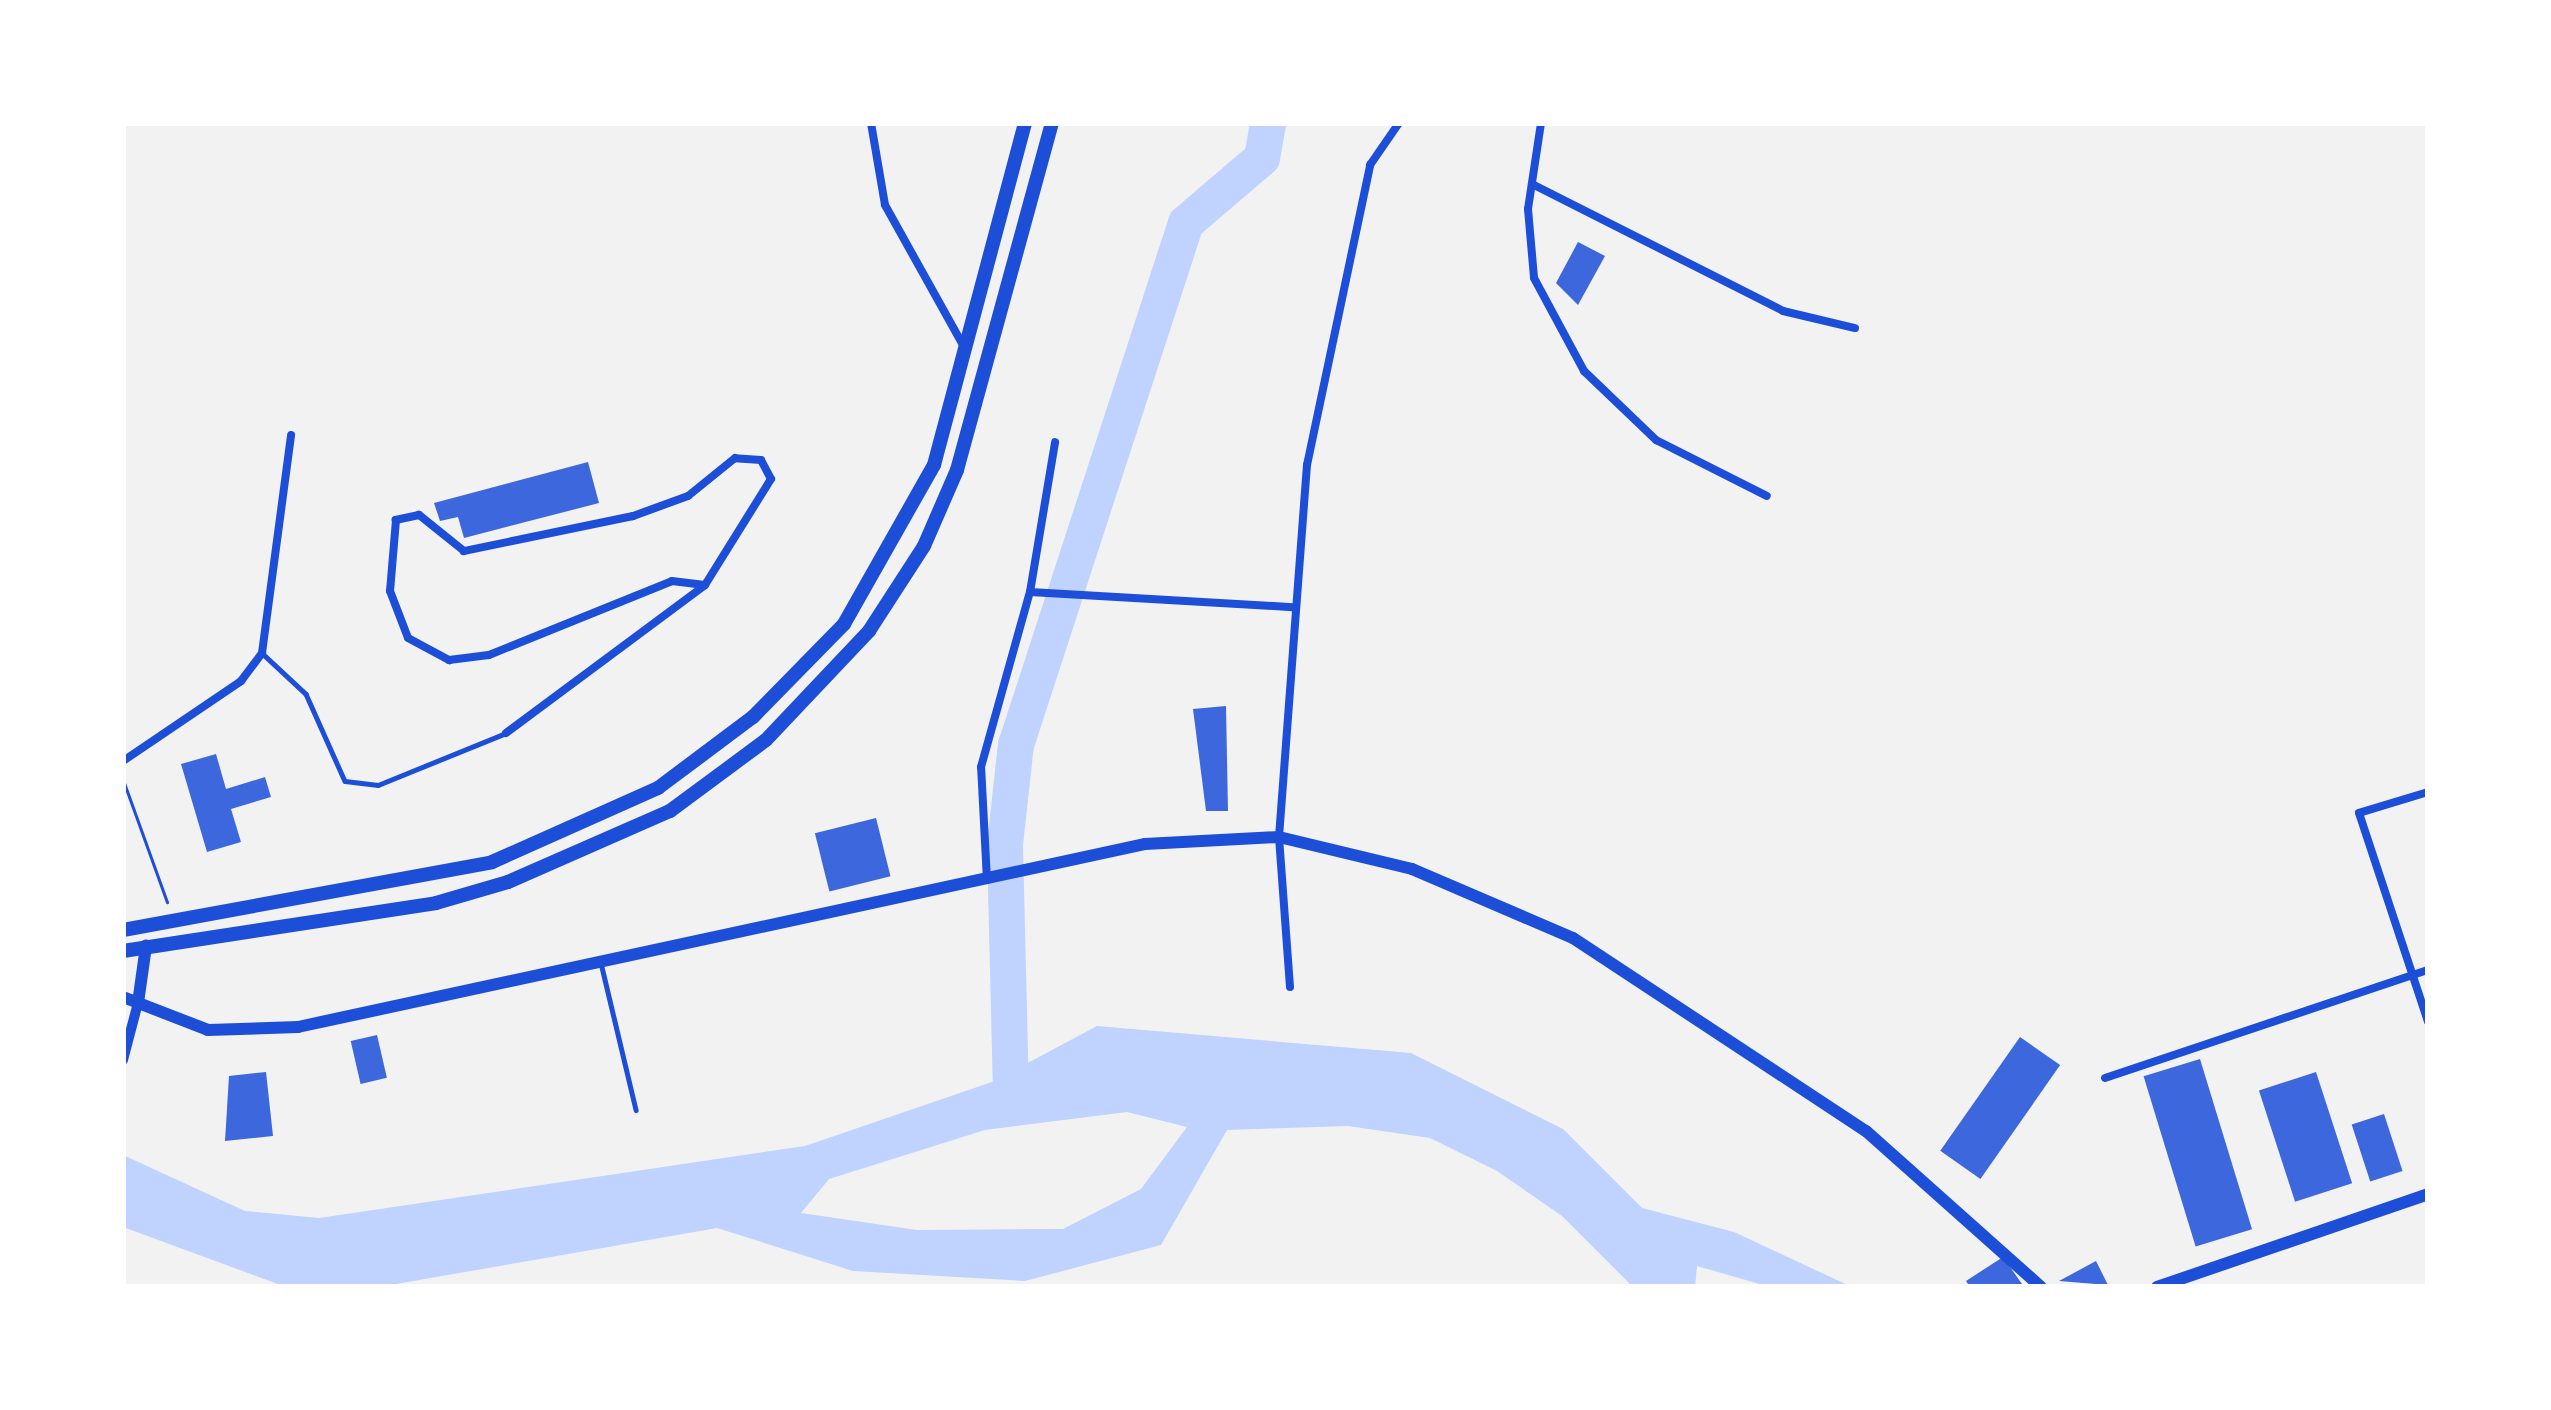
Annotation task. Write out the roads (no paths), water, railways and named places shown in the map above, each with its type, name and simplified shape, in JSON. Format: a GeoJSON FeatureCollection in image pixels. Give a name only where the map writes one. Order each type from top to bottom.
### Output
{"type":"FeatureCollection","features":[{"type":"Feature","properties":{"kind":"main road"},"geometry":{"type":"LineString","coordinates":[[123,929],[492,862],[709,754],[796,678],[866,592],[934,465],[968,358],[1025,123]]}},
{"type":"Feature","properties":{"kind":"main road"},"geometry":{"type":"LineString","coordinates":[[123,951],[436,903],[582,856],[670,811],[766,740],[844,661],[924,546],[957,470],[1052,123]]}},
{"type":"Feature","properties":{"kind":"main road"},"geometry":{"type":"LineString","coordinates":[[123,997],[208,1030],[276,1028],[602,967],[1145,844],[1279,837],[1412,868],[1573,938],[1866,1131],[2039,1286]]}},
{"type":"Feature","properties":{"kind":"main road"},"geometry":{"type":"LineString","coordinates":[[138,1003],[149,924]]}},
{"type":"Feature","properties":{"kind":"main road"},"geometry":{"type":"LineString","coordinates":[[2157,1287],[2428,1193]]}},
{"type":"Feature","properties":{"kind":"street"},"geometry":{"type":"LineString","coordinates":[[871,123],[884,205],[968,358]]}},
{"type":"Feature","properties":{"kind":"street"},"geometry":{"type":"LineString","coordinates":[[1290,987],[1279,837],[1293,607],[1319,369],[1370,165],[1399,123]]}},
{"type":"Feature","properties":{"kind":"street"},"geometry":{"type":"LineString","coordinates":[[1541,123],[1532,184],[1534,278],[1584,371],[1656,440],[1767,496]]}},
{"type":"Feature","properties":{"kind":"street"},"geometry":{"type":"LineString","coordinates":[[1532,184],[1783,311],[1856,328]]}},
{"type":"Feature","properties":{"kind":"street"},"geometry":{"type":"LineString","coordinates":[[123,761],[241,681],[262,653],[291,435]]}},
{"type":"Feature","properties":{"kind":"street"},"geometry":{"type":"LineString","coordinates":[[989,879],[981,767],[1030,592],[1055,442]]}},
{"type":"Feature","properties":{"kind":"street"},"geometry":{"type":"LineString","coordinates":[[506,733],[705,585],[771,478],[761,460],[735,458],[688,496],[633,516],[464,551],[409,513],[387,540],[408,638],[449,660],[489,655],[672,581],[705,585]]}},
{"type":"Feature","properties":{"kind":"street"},"geometry":{"type":"LineString","coordinates":[[1030,592],[1293,607]]}},
{"type":"Feature","properties":{"kind":"street"},"geometry":{"type":"LineString","coordinates":[[2428,792],[2359,814],[2428,1022]]}},
{"type":"Feature","properties":{"kind":"street"},"geometry":{"type":"LineString","coordinates":[[2105,1078],[2428,970]]}},
{"type":"Feature","properties":{"kind":"street"},"geometry":{"type":"LineString","coordinates":[[123,1060],[138,1003]]}},
{"type":"Feature","properties":{"kind":"lane"},"geometry":{"type":"LineString","coordinates":[[262,653],[306,694],[345,782],[378,785],[506,733]]}},
{"type":"Feature","properties":{"kind":"lane"},"geometry":{"type":"LineString","coordinates":[[602,967],[636,1110]]}},
{"type":"Feature","properties":{"kind":"water"},"geometry":{"type":"Polygon","coordinates":[[[1097,1026],[1411,1053],[1563,1129],[1642,1208],[1734,1232],[1852,1287],[1770,1287],[1697,1266],[1695,1287],[1633,1287],[1562,1216],[1497,1171],[1430,1138],[1348,1126],[1227,1130],[1161,1245],[1025,1281],[853,1271],[717,1228],[379,1287],[286,1287],[123,1227],[123,1155],[245,1211],[319,1218],[805,1146],[992,1082],[1097,1026]],[[1127,1112],[985,1130],[829,1179],[801,1213],[917,1230],[1063,1229],[1141,1189],[1187,1127],[1127,1112]]]}},
{"type":"Feature","properties":{"kind":"waterway"},"geometry":{"type":"LineString","coordinates":[[1011,1093],[1005,844],[1016,745],[1186,223],[1262,158],[1268,123]]}}]}
